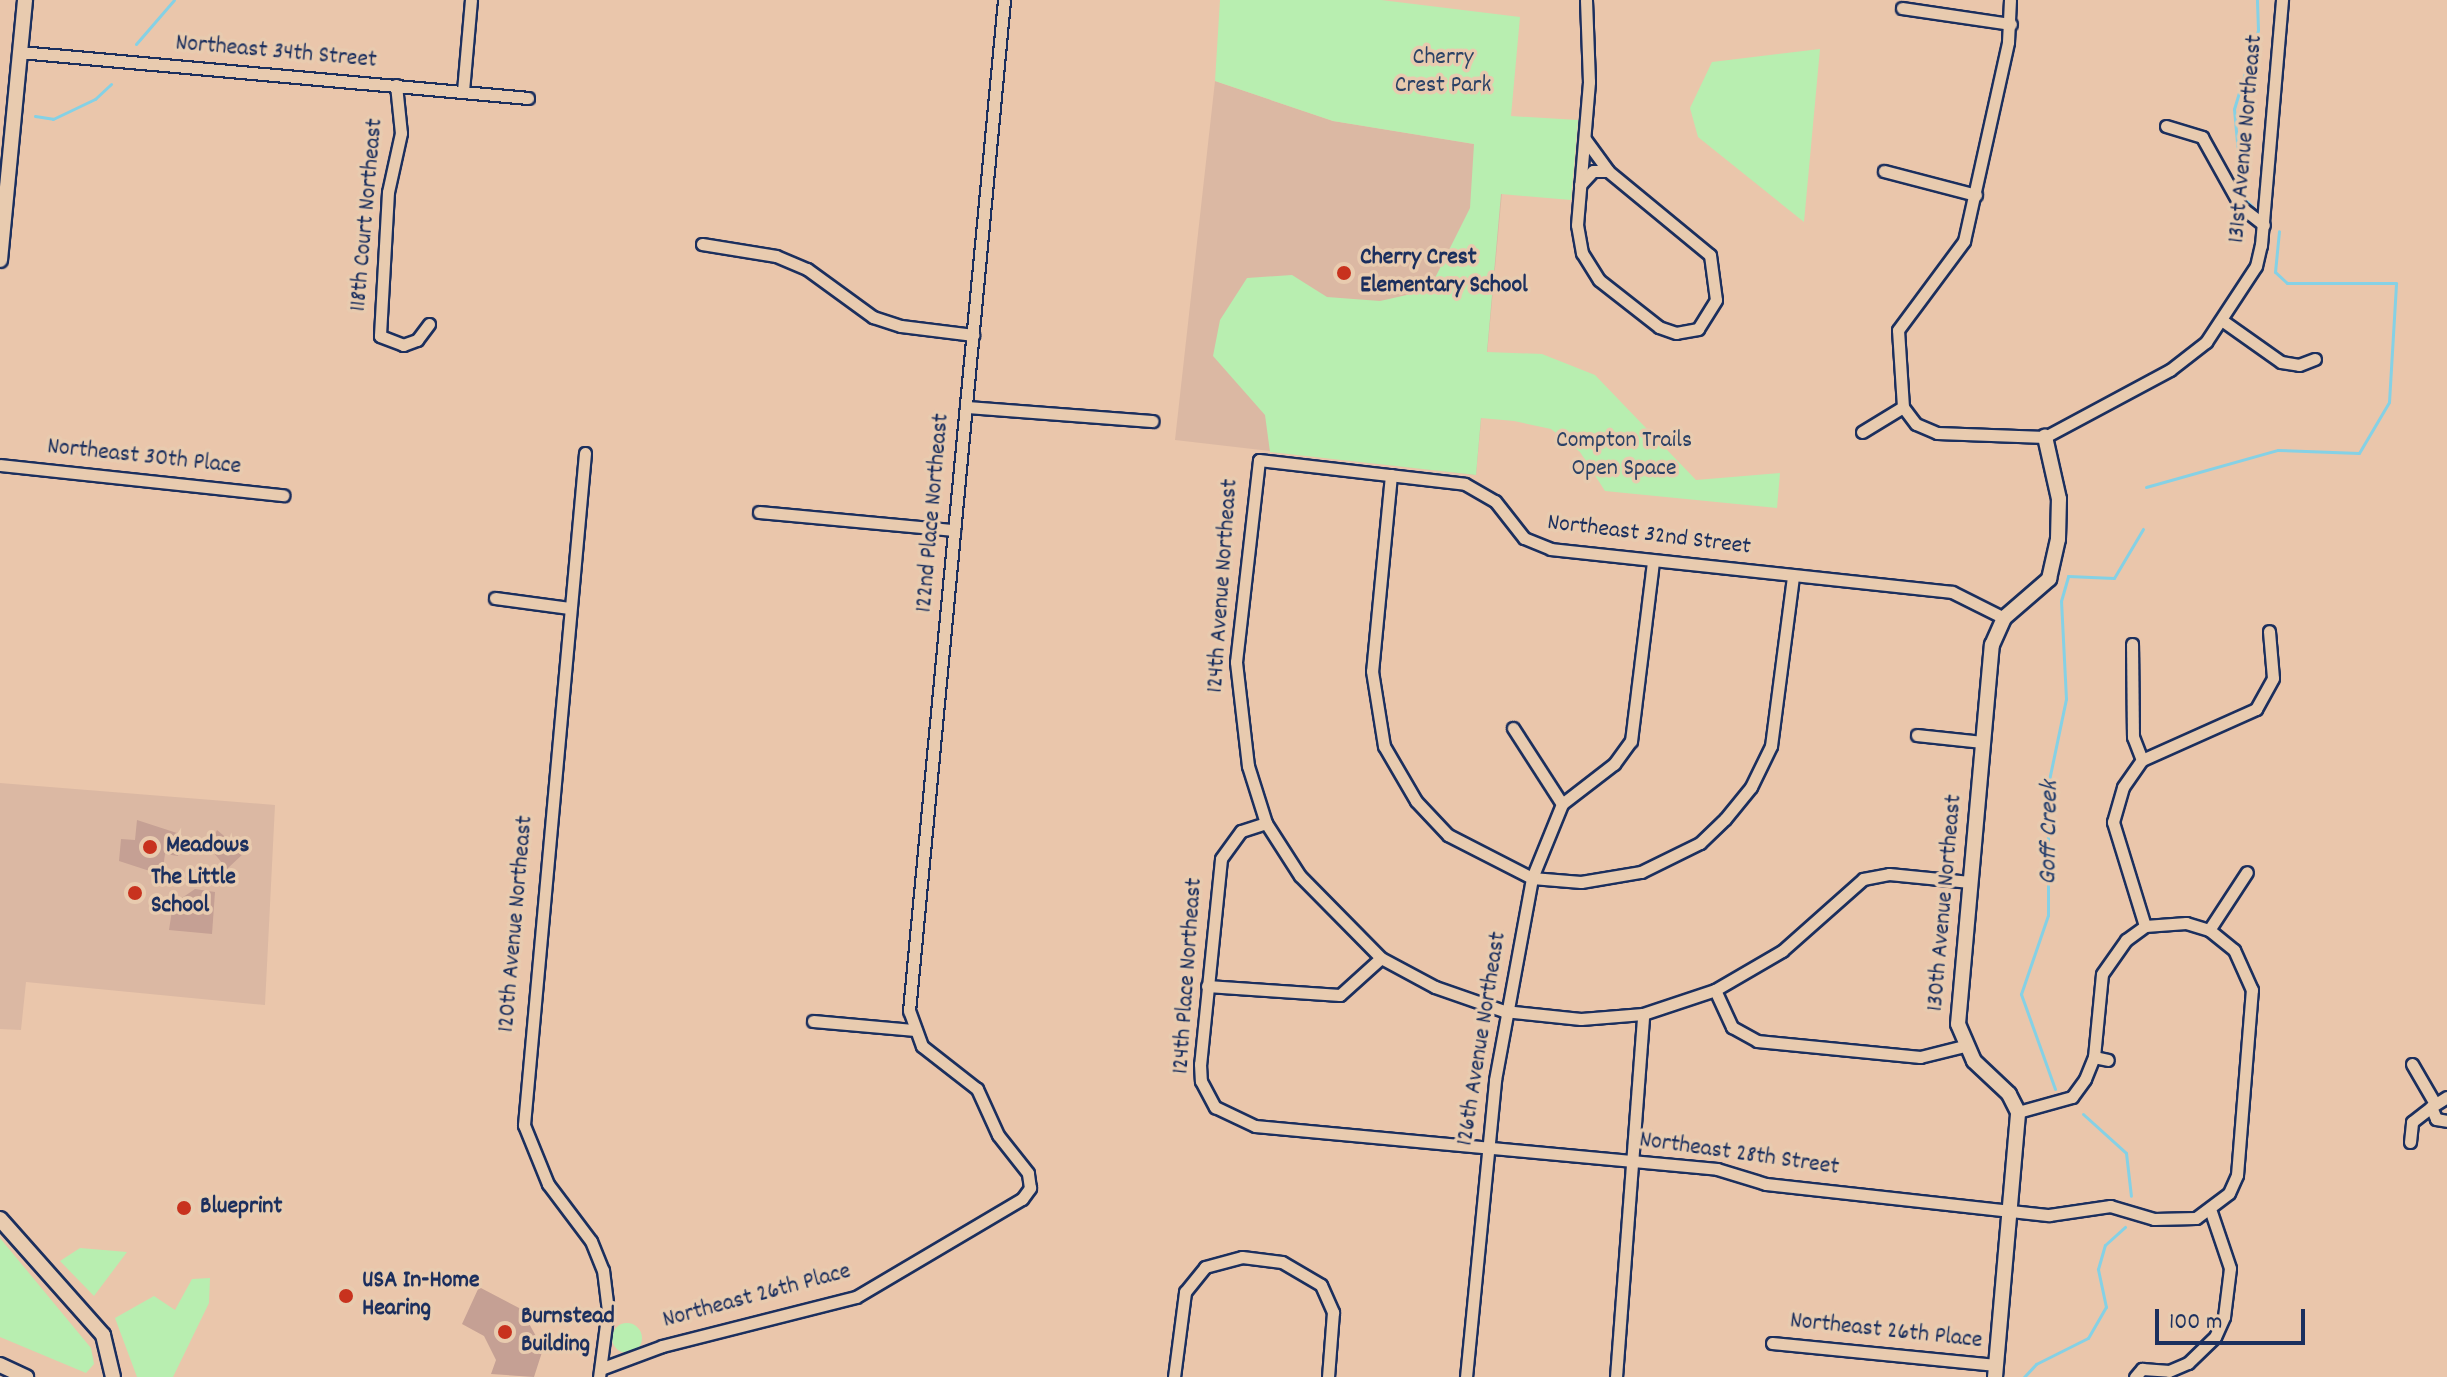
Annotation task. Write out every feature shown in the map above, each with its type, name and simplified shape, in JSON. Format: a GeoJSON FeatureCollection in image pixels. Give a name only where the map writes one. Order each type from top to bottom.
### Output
{"type":"FeatureCollection","features":[{"type":"Feature","properties":{"kind":"street"},"geometry":{"type":"LineString","coordinates":[[0,260],[25,0]]}},
{"type":"Feature","properties":{"kind":"street"},"geometry":{"type":"LineString","coordinates":[[463,91],[471,0]]}},
{"type":"Feature","properties":{"kind":"street","name":"122nd Place Northeast"},"geometry":{"type":"LineString","coordinates":[[913,1030],[911,980],[1004,0]]}},
{"type":"Feature","properties":{"kind":"street"},"geometry":{"type":"LineString","coordinates":[[1585,139],[1608,171],[1710,255],[1716,300],[1698,329],[1676,333],[1659,327],[1599,280],[1578,236],[1585,139],[1586,0]]}},
{"type":"Feature","properties":{"kind":"street"},"geometry":{"type":"LineString","coordinates":[[2004,618],[2040,591],[2054,563],[2059,499],[2045,437],[1937,433],[1916,424],[1903,407],[1898,330],[1914,302],[1952,265],[1976,195],[2011,24],[2010,0]]}},
{"type":"Feature","properties":{"kind":"street","name":"131st Avenue Northeast"},"geometry":{"type":"LineString","coordinates":[[2045,437],[2170,370],[2223,321],[2256,266],[2264,225],[2282,0]]}},
{"type":"Feature","properties":{"kind":"street"},"geometry":{"type":"LineString","coordinates":[[1902,8],[2011,24]]}},
{"type":"Feature","properties":{"kind":"street","name":"Northeast 34th Street"},"geometry":{"type":"LineString","coordinates":[[20,52],[528,98]]}},
{"type":"Feature","properties":{"kind":"street","name":"118th Court Northeast"},"geometry":{"type":"LineString","coordinates":[[396,85],[401,133],[388,192],[380,336],[403,345],[417,340],[429,324]]}},
{"type":"Feature","properties":{"kind":"street"},"geometry":{"type":"LineString","coordinates":[[2166,126],[2202,137],[2241,207],[2264,225]]}},
{"type":"Feature","properties":{"kind":"street"},"geometry":{"type":"LineString","coordinates":[[1580,185],[1593,171],[1608,171]]}},
{"type":"Feature","properties":{"kind":"street"},"geometry":{"type":"LineString","coordinates":[[1884,171],[1976,195]]}},
{"type":"Feature","properties":{"kind":"street"},"geometry":{"type":"LineString","coordinates":[[702,244],[776,256],[807,269],[860,309],[901,326],[973,335]]}},
{"type":"Feature","properties":{"kind":"street"},"geometry":{"type":"LineString","coordinates":[[2223,321],[2281,362],[2315,359]]}},
{"type":"Feature","properties":{"kind":"street"},"geometry":{"type":"LineString","coordinates":[[966,407],[1152,421]]}},
{"type":"Feature","properties":{"kind":"street"},"geometry":{"type":"LineString","coordinates":[[1862,432],[1903,407]]}},
{"type":"Feature","properties":{"kind":"street","name":"120th Avenue Northeast"},"geometry":{"type":"LineString","coordinates":[[585,453],[524,1125],[548,1184],[591,1241],[603,1270],[601,1373]]}},
{"type":"Feature","properties":{"kind":"street","name":"Northeast 32nd Street"},"geometry":{"type":"LineString","coordinates":[[1259,460],[1391,475],[1481,490],[1513,529],[1551,549],[1952,592],[2004,618]]}},
{"type":"Feature","properties":{"kind":"street","name":"124th Avenue Northeast"},"geometry":{"type":"LineString","coordinates":[[1259,460],[1236,689],[1248,766],[1266,823],[1300,876],[1381,958],[1435,987],[1504,1011],[1581,1019],[1643,1014],[1715,990],[1782,951],[1850,886],[1889,874],[1970,882]]}},
{"type":"Feature","properties":{"kind":"street","name":"Northeast 30th Place"},"geometry":{"type":"LineString","coordinates":[[0,465],[283,495]]}},
{"type":"Feature","properties":{"kind":"street"},"geometry":{"type":"LineString","coordinates":[[1391,475],[1372,671],[1374,708],[1394,767],[1448,835],[1532,878],[1581,882],[1641,872],[1700,843],[1751,787],[1778,717],[1793,576]]}},
{"type":"Feature","properties":{"kind":"street"},"geometry":{"type":"LineString","coordinates":[[759,512],[954,530]]}},
{"type":"Feature","properties":{"kind":"street"},"geometry":{"type":"LineString","coordinates":[[1513,728],[1562,804],[1614,764],[1631,741],[1653,561]]}},
{"type":"Feature","properties":{"kind":"street"},"geometry":{"type":"LineString","coordinates":[[495,598],[569,608]]}},
{"type":"Feature","properties":{"kind":"street","name":"130th Avenue Northeast"},"geometry":{"type":"LineString","coordinates":[[2004,618],[1992,645],[1958,1024],[1964,1046],[2018,1112]]}},
{"type":"Feature","properties":{"kind":"street"},"geometry":{"type":"LineString","coordinates":[[2145,926],[2113,822],[2123,787],[2142,760],[2256,709],[2273,678],[2269,631]]}},
{"type":"Feature","properties":{"kind":"street"},"geometry":{"type":"LineString","coordinates":[[2132,644],[2133,737],[2142,760]]}},
{"type":"Feature","properties":{"kind":"street"},"geometry":{"type":"LineString","coordinates":[[1917,735],[1982,742]]}},
{"type":"Feature","properties":{"kind":"street","name":"126th Avenue Northeast"},"geometry":{"type":"LineString","coordinates":[[1466,1377],[1504,1011],[1532,878],[1562,804]]}},
{"type":"Feature","properties":{"kind":"street","name":"124th Place Northeast"},"geometry":{"type":"LineString","coordinates":[[1215,1107],[1201,1081],[1207,986],[1221,859],[1241,831],[1266,823]]}},
{"type":"Feature","properties":{"kind":"street"},"geometry":{"type":"LineString","coordinates":[[2209,930],[2247,872]]}},
{"type":"Feature","properties":{"kind":"street"},"geometry":{"type":"LineString","coordinates":[[1995,1371],[2018,1112],[2072,1097],[2094,1057],[2102,974],[2126,940],[2145,926],[2186,923],[2209,930],[2234,950],[2252,990],[2241,1156],[2229,1193],[2211,1212],[2230,1268],[2224,1317],[2204,1350],[2169,1374],[2142,1369],[2135,1377]]}},
{"type":"Feature","properties":{"kind":"street"},"geometry":{"type":"LineString","coordinates":[[1207,986],[1340,995],[1381,958]]}},
{"type":"Feature","properties":{"kind":"street"},"geometry":{"type":"LineString","coordinates":[[1715,990],[1732,1027],[1757,1041],[1920,1057],[1964,1046]]}},
{"type":"Feature","properties":{"kind":"street"},"geometry":{"type":"LineString","coordinates":[[1616,1377],[1635,1162],[1643,1014]]}},
{"type":"Feature","properties":{"kind":"street"},"geometry":{"type":"LineString","coordinates":[[813,1021],[913,1030]]}},
{"type":"Feature","properties":{"kind":"street","name":"Northeast 26th Place"},"geometry":{"type":"LineString","coordinates":[[601,1373],[673,1343],[856,1297],[1022,1199],[1028,1173],[998,1135],[977,1089],[922,1046],[913,1030]]}},
{"type":"Feature","properties":{"kind":"street"},"geometry":{"type":"LineString","coordinates":[[2094,1057],[2108,1060]]}},
{"type":"Feature","properties":{"kind":"street"},"geometry":{"type":"LineString","coordinates":[[2412,1064],[2433,1105],[2436,1119],[2447,1121]]}},
{"type":"Feature","properties":{"kind":"street"},"geometry":{"type":"LineString","coordinates":[[2410,1142],[2412,1122],[2447,1097]]}},
{"type":"Feature","properties":{"kind":"street","name":"Northeast 28th Street"},"geometry":{"type":"LineString","coordinates":[[1215,1107],[1255,1126],[1717,1169],[1766,1184],[2049,1215],[2110,1206],[2174,1221],[2211,1212]]}},
{"type":"Feature","properties":{"kind":"street"},"geometry":{"type":"LineString","coordinates":[[0,1219],[103,1335],[113,1377]]}},
{"type":"Feature","properties":{"kind":"street"},"geometry":{"type":"LineString","coordinates":[[1174,1377],[1181,1302],[1196,1276],[1215,1261],[1242,1257],[1282,1262],[1321,1285],[1333,1312],[1328,1377]]}},
{"type":"Feature","properties":{"kind":"street","name":"Northeast 26th Place"},"geometry":{"type":"LineString","coordinates":[[1772,1343],[1995,1371]]}},
{"type":"Feature","properties":{"kind":"street"},"geometry":{"type":"LineString","coordinates":[[0,1365],[26,1377]]}},
{"type":"Feature","properties":{"kind":"shaded area","name":"Cherry Crest Elementary School"},"geometry":{"type":"Polygon","coordinates":[[[1215,81],[1333,121],[1474,144],[1504,171],[1476,475],[1175,440],[1215,81]]]}},
{"type":"Feature","properties":{"kind":"shaded area","name":"The Little School"},"geometry":{"type":"Polygon","coordinates":[[[0,783],[275,805],[265,1005],[26,982],[21,1030],[0,1029],[0,783]]]}},
{"type":"Feature","properties":{"kind":"green space"},"geometry":{"type":"Polygon","coordinates":[[[1220,0],[1381,0],[1520,17],[1511,116],[1578,120],[1571,200],[1501,194],[1487,352],[1542,354],[1595,375],[1696,480],[1780,473],[1777,508],[1605,491],[1580,452],[1551,429],[1514,421],[1481,418],[1476,475],[1270,452],[1265,415],[1213,356],[1220,320],[1247,278],[1292,275],[1327,297],[1380,301],[1429,290],[1470,208],[1474,144],[1333,121],[1215,81],[1220,0]]]}},
{"type":"Feature","properties":{"kind":"green space"},"geometry":{"type":"Polygon","coordinates":[[[1820,49],[1804,222],[1698,137],[1690,108],[1712,62],[1820,49]]]}},
{"type":"Feature","properties":{"kind":"green space"},"geometry":{"type":"Polygon","coordinates":[[[0,1238],[91,1348],[94,1364],[86,1373],[0,1337],[0,1238]]]}},
{"type":"Feature","properties":{"kind":"green space"},"geometry":{"type":"Polygon","coordinates":[[[80,1248],[127,1252],[94,1296],[60,1261],[80,1248]]]}},
{"type":"Feature","properties":{"kind":"green space"},"geometry":{"type":"Polygon","coordinates":[[[210,1278],[209,1303],[173,1377],[137,1377],[115,1318],[154,1296],[175,1310],[192,1279],[210,1278]]]}},
{"type":"Feature","properties":{"kind":"green space"},"geometry":{"type":"Polygon","coordinates":[[[627,1323],[638,1327],[642,1338],[638,1349],[627,1353],[616,1349],[612,1338],[616,1327],[627,1323]]]}},
{"type":"Feature","properties":{"kind":"building","name":"Meadows"},"geometry":{"type":"Polygon","coordinates":[[[137,820],[180,834],[178,856],[165,854],[162,875],[119,861],[121,839],[135,840],[137,820]]]}},
{"type":"Feature","properties":{"kind":"building"},"geometry":{"type":"Polygon","coordinates":[[[217,830],[244,853],[227,869],[209,847],[217,830]]]}},
{"type":"Feature","properties":{"kind":"building"},"geometry":{"type":"Polygon","coordinates":[[[195,889],[215,892],[212,934],[169,930],[173,904],[195,889]]]}},
{"type":"Feature","properties":{"kind":"building","name":"Burnstead Building"},"geometry":{"type":"Polygon","coordinates":[[[479,1287],[521,1309],[543,1349],[534,1377],[491,1374],[496,1360],[484,1336],[462,1324],[479,1287]]]}},
{"type":"Feature","properties":{"kind":"waterway"},"geometry":{"type":"LineString","coordinates":[[136,44],[174,0]]}},
{"type":"Feature","properties":{"kind":"waterway","name":"Goff Creek"},"geometry":{"type":"LineString","coordinates":[[2253,207],[2242,197],[2234,109],[2258,30],[2257,0]]}},
{"type":"Feature","properties":{"kind":"waterway"},"geometry":{"type":"LineString","coordinates":[[35,116],[53,119],[95,99],[111,84]]}},
{"type":"Feature","properties":{"kind":"waterway","name":"Goff Creek"},"geometry":{"type":"LineString","coordinates":[[2146,487],[2278,450],[2359,453],[2389,402],[2396,283],[2287,283],[2275,272],[2279,231]]}},
{"type":"Feature","properties":{"kind":"waterway","name":"Goff Creek"},"geometry":{"type":"LineString","coordinates":[[2055,1089],[2021,994],[2048,915],[2048,785],[2066,699],[2061,601],[2068,576],[2114,578],[2143,529]]}},
{"type":"Feature","properties":{"kind":"waterway","name":"Goff Creek"},"geometry":{"type":"LineString","coordinates":[[2083,1114],[2126,1153],[2131,1196]]}},
{"type":"Feature","properties":{"kind":"waterway","name":"Goff Creek"},"geometry":{"type":"LineString","coordinates":[[2024,1377],[2036,1364],[2088,1338],[2106,1307],[2098,1269],[2105,1245],[2125,1227]]}},
{"type":"Feature","properties":{"kind":"place","name":"Cherry Crest Elementary School"},"geometry":{"type":"Point","coordinates":[1344,273]}},
{"type":"Feature","properties":{"kind":"place","name":"Meadows"},"geometry":{"type":"Point","coordinates":[150,847]}},
{"type":"Feature","properties":{"kind":"place","name":"The Little School"},"geometry":{"type":"Point","coordinates":[135,893]}},
{"type":"Feature","properties":{"kind":"place","name":"Blueprint"},"geometry":{"type":"Point","coordinates":[184,1208]}},
{"type":"Feature","properties":{"kind":"place","name":"USA In-Home Hearing"},"geometry":{"type":"Point","coordinates":[346,1296]}},
{"type":"Feature","properties":{"kind":"place","name":"Burnstead Building"},"geometry":{"type":"Point","coordinates":[505,1332]}},
{"type":"Feature","properties":{"kind":"park label","name":"Cherry Crest Park"},"geometry":{"type":"Point","coordinates":[1443,73]}},
{"type":"Feature","properties":{"kind":"park label","name":"Compton Trails Open Space"},"geometry":{"type":"Point","coordinates":[1624,456]}}]}
